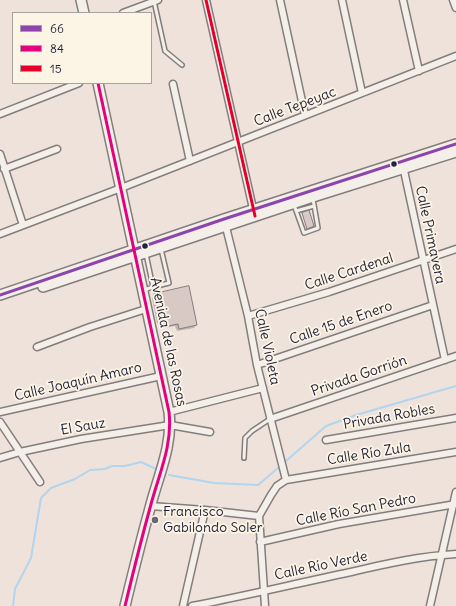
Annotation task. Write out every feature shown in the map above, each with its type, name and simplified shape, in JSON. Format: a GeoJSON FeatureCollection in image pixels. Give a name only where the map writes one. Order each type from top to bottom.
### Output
{"type":"FeatureCollection","features":[{"type":"Feature","properties":{"kind":"main road"},"geometry":{"type":"LineString","coordinates":[[81,0],[84,12]]}},
{"type":"Feature","properties":{"kind":"main road","name":"Avenida de las Rosas"},"geometry":{"type":"LineString","coordinates":[[98,84],[169,412],[170,425],[168,445],[150,506],[125,606]]}},
{"type":"Feature","properties":{"kind":"main road"},"geometry":{"type":"LineString","coordinates":[[298,203],[313,202],[456,144]]}},
{"type":"Feature","properties":{"kind":"main road"},"geometry":{"type":"LineString","coordinates":[[0,301],[224,222],[254,213],[298,203],[403,166],[456,152]]}},
{"type":"Feature","properties":{"kind":"main road"},"geometry":{"type":"LineString","coordinates":[[0,295],[134,254]]}},
{"type":"Feature","properties":{"kind":"street"},"geometry":{"type":"LineString","coordinates":[[206,0],[254,213]]}},
{"type":"Feature","properties":{"kind":"street"},"geometry":{"type":"LineString","coordinates":[[280,0],[305,115]]}},
{"type":"Feature","properties":{"kind":"street"},"geometry":{"type":"LineString","coordinates":[[342,0],[362,93]]}},
{"type":"Feature","properties":{"kind":"street"},"geometry":{"type":"LineString","coordinates":[[403,0],[418,71]]}},
{"type":"Feature","properties":{"kind":"street"},"geometry":{"type":"LineString","coordinates":[[453,0],[456,8]]}},
{"type":"Feature","properties":{"kind":"street"},"geometry":{"type":"LineString","coordinates":[[126,12],[156,1]]}},
{"type":"Feature","properties":{"kind":"street","name":"Calle Tepeyac"},"geometry":{"type":"LineString","coordinates":[[0,234],[456,56]]}},
{"type":"Feature","properties":{"kind":"street"},"geometry":{"type":"LineString","coordinates":[[0,114],[76,84]]}},
{"type":"Feature","properties":{"kind":"street"},"geometry":{"type":"LineString","coordinates":[[173,84],[190,161]]}},
{"type":"Feature","properties":{"kind":"street"},"geometry":{"type":"LineString","coordinates":[[4,169],[57,149]]}},
{"type":"Feature","properties":{"kind":"street"},"geometry":{"type":"LineString","coordinates":[[0,154],[24,225]]}},
{"type":"Feature","properties":{"kind":"street","name":"Calle Primavera"},"geometry":{"type":"LineString","coordinates":[[403,166],[445,360]]}},
{"type":"Feature","properties":{"kind":"street","name":"Calle Violeta"},"geometry":{"type":"LineString","coordinates":[[224,222],[248,316],[257,365],[286,480]]}},
{"type":"Feature","properties":{"kind":"street","name":"Calle Cardenal"},"geometry":{"type":"LineString","coordinates":[[248,316],[329,292],[456,249]]}},
{"type":"Feature","properties":{"kind":"street","name":"Calle 15 de Enero"},"geometry":{"type":"LineString","coordinates":[[257,365],[433,305]]}},
{"type":"Feature","properties":{"kind":"street"},"geometry":{"type":"LineString","coordinates":[[37,347],[90,327],[146,309]]}},
{"type":"Feature","properties":{"kind":"street","name":"Privada Gorrión"},"geometry":{"type":"LineString","coordinates":[[270,419],[456,356]]}},
{"type":"Feature","properties":{"kind":"street","name":"Calle Joaquín Amaro"},"geometry":{"type":"LineString","coordinates":[[0,412],[161,376]]}},
{"type":"Feature","properties":{"kind":"street"},"geometry":{"type":"LineString","coordinates":[[169,412],[263,388]]}},
{"type":"Feature","properties":{"kind":"street","name":"Privada Robles"},"geometry":{"type":"LineString","coordinates":[[326,440],[456,418]]}},
{"type":"Feature","properties":{"kind":"street"},"geometry":{"type":"LineString","coordinates":[[0,422],[40,482]]}},
{"type":"Feature","properties":{"kind":"street","name":"El Sauz"},"geometry":{"type":"LineString","coordinates":[[0,458],[20,452],[81,439],[170,425],[210,432]]}},
{"type":"Feature","properties":{"kind":"street","name":"Calle Río Zula"},"geometry":{"type":"LineString","coordinates":[[286,480],[456,452]]}},
{"type":"Feature","properties":{"kind":"street"},"geometry":{"type":"LineString","coordinates":[[265,606],[259,516],[277,486],[286,480]]}},
{"type":"Feature","properties":{"kind":"street"},"geometry":{"type":"LineString","coordinates":[[430,606],[441,555],[455,504],[456,492]]}},
{"type":"Feature","properties":{"kind":"street","name":"Calle Río San Pedro"},"geometry":{"type":"LineString","coordinates":[[260,542],[339,524],[455,504]]}},
{"type":"Feature","properties":{"kind":"street"},"geometry":{"type":"LineString","coordinates":[[150,506],[259,516]]}},
{"type":"Feature","properties":{"kind":"street"},"geometry":{"type":"LineString","coordinates":[[183,606],[205,510]]}},
{"type":"Feature","properties":{"kind":"street","name":"Calle Río Verde"},"geometry":{"type":"LineString","coordinates":[[192,606],[231,599],[265,590],[393,563],[456,554]]}},
{"type":"Feature","properties":{"kind":"street"},"geometry":{"type":"LineString","coordinates":[[230,606],[231,599]]}},
{"type":"Feature","properties":{"kind":"lane"},"geometry":{"type":"LineString","coordinates":[[156,1],[166,51],[182,65]]}},
{"type":"Feature","properties":{"kind":"lane"},"geometry":{"type":"LineString","coordinates":[[298,203],[304,233],[318,228],[313,202]]}},
{"type":"Feature","properties":{"kind":"lane"},"geometry":{"type":"LineString","coordinates":[[142,291],[169,283],[160,245]]}},
{"type":"Feature","properties":{"kind":"lane"},"geometry":{"type":"LineString","coordinates":[[145,250],[153,287]]}},
{"type":"Feature","properties":{"kind":"lane"},"geometry":{"type":"LineString","coordinates":[[244,458],[245,438],[252,431],[270,419]]}},
{"type":"Feature","properties":{"kind":"building"},"geometry":{"type":"Polygon","coordinates":[[[309,210],[314,226],[307,229],[302,213],[309,210]]]}},
{"type":"Feature","properties":{"kind":"building"},"geometry":{"type":"Polygon","coordinates":[[[189,286],[197,325],[179,329],[178,324],[168,326],[159,320],[154,294],[189,286]]]}},
{"type":"Feature","properties":{"kind":"waterway"},"geometry":{"type":"LineString","coordinates":[[286,461],[326,426],[356,415],[456,386]]}},
{"type":"Feature","properties":{"kind":"waterway"},"geometry":{"type":"LineString","coordinates":[[13,606],[15,589],[31,558],[41,498],[51,488],[75,479],[90,470],[105,469],[112,466],[125,466],[141,462],[156,469]]}},
{"type":"Feature","properties":{"kind":"waterway"},"geometry":{"type":"LineString","coordinates":[[169,475],[214,483],[258,485],[278,468]]}},
{"type":"Feature","properties":{"kind":"transit line","name":"15"},"geometry":{"type":"LineString","coordinates":[[206,0],[255,216]]}},
{"type":"Feature","properties":{"kind":"transit line","name":"84"},"geometry":{"type":"LineString","coordinates":[[98,84],[169,412],[170,425],[167,449],[153,496],[125,606]]}},
{"type":"Feature","properties":{"kind":"transit line","name":"66"},"geometry":{"type":"LineString","coordinates":[[0,295],[224,219],[456,144]]}},
{"type":"Feature","properties":{"kind":"place","name":"Francisco Gabilondo Soler"},"geometry":{"type":"Point","coordinates":[155,520]}}]}
